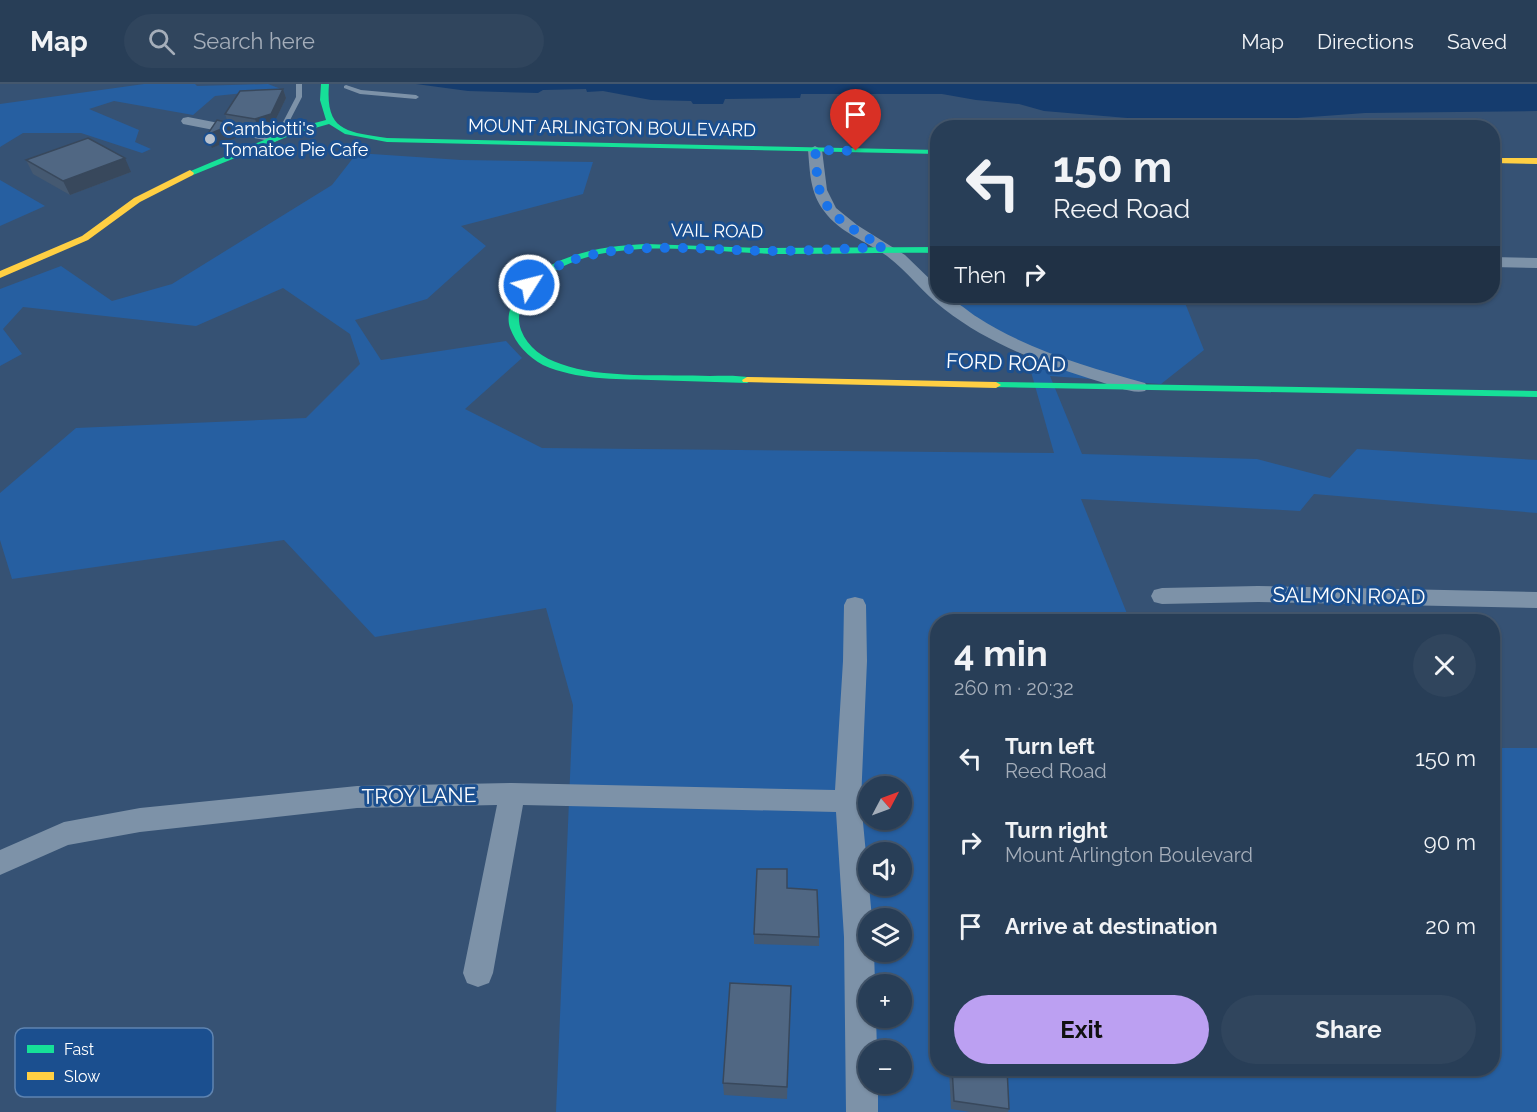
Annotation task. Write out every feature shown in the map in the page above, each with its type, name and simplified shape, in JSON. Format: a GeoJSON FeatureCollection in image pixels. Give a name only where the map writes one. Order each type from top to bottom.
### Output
{"type":"FeatureCollection","features":[{"type":"Feature","properties":{"kind":"street"},"geometry":{"type":"LineString","coordinates":[[0,275],[84,238],[137,200],[177,178],[276,138],[330,122],[324,115],[321,104],[325,86]]}},
{"type":"Feature","properties":{"kind":"street"},"geometry":{"type":"LineString","coordinates":[[188,121],[276,138]]}},
{"type":"Feature","properties":{"kind":"street","name":"MOUNT ARLINGTON BOULEVARD"},"geometry":{"type":"LineString","coordinates":[[330,122],[350,133],[364,137],[418,143],[930,152]]}},
{"type":"Feature","properties":{"kind":"street"},"geometry":{"type":"LineString","coordinates":[[815,150],[819,187],[830,210],[847,225],[883,247],[930,287]]}},
{"type":"Feature","properties":{"kind":"street"},"geometry":{"type":"LineString","coordinates":[[1500,160],[1537,161]]}},
{"type":"Feature","properties":{"kind":"street","name":"VAIL ROAD"},"geometry":{"type":"LineString","coordinates":[[517,306],[529,285],[540,275],[576,257],[598,253],[629,250],[765,251],[883,247],[930,250]]}},
{"type":"Feature","properties":{"kind":"street"},"geometry":{"type":"LineString","coordinates":[[1500,262],[1537,263]]}},
{"type":"Feature","properties":{"kind":"street"},"geometry":{"type":"LineString","coordinates":[[947,303],[982,327],[1087,372],[1145,388]]}},
{"type":"Feature","properties":{"kind":"street","name":"FORD ROAD"},"geometry":{"type":"LineString","coordinates":[[517,306],[514,316],[516,332],[528,350],[550,363],[576,372],[643,378],[1537,394]]}},
{"type":"Feature","properties":{"kind":"street","name":"SALMON ROAD"},"geometry":{"type":"LineString","coordinates":[[1162,596],[1258,594],[1537,600]]}},
{"type":"Feature","properties":{"kind":"street"},"geometry":{"type":"LineString","coordinates":[[855,605],[855,661],[848,801],[859,937],[862,1112]]}},
{"type":"Feature","properties":{"kind":"street"},"geometry":{"type":"LineString","coordinates":[[478,973],[512,794]]}},
{"type":"Feature","properties":{"kind":"street","name":"TROY LANE"},"geometry":{"type":"LineString","coordinates":[[0,863],[64,834],[140,820],[357,797],[512,794],[848,801]]}},
{"type":"Feature","properties":{"kind":"lane"},"geometry":{"type":"LineString","coordinates":[[286,122],[299,97],[299,84]]}},
{"type":"Feature","properties":{"kind":"lane"},"geometry":{"type":"LineString","coordinates":[[360,92],[365,84]]}},
{"type":"Feature","properties":{"kind":"lane"},"geometry":{"type":"LineString","coordinates":[[325,86],[346,85],[360,92],[416,97]]}},
{"type":"Feature","properties":{"kind":"shaded area"},"geometry":{"type":"Polygon","coordinates":[[[144,84],[195,84],[197,86],[268,84],[281,89],[215,96],[193,115],[114,101],[89,109],[139,130],[135,142],[151,149],[142,153],[81,133],[23,133],[0,147],[0,104],[144,84]]]}},
{"type":"Feature","properties":{"kind":"shaded area"},"geometry":{"type":"Polygon","coordinates":[[[416,84],[1537,84],[1537,111],[1365,113],[1271,120],[1151,120],[1044,111],[1019,104],[942,94],[801,94],[800,98],[725,99],[723,104],[693,104],[691,101],[651,100],[603,91],[587,92],[586,89],[543,90],[538,93],[468,91],[416,84]]]}},
{"type":"Feature","properties":{"kind":"shaded area"},"geometry":{"type":"Polygon","coordinates":[[[357,153],[461,160],[593,162],[583,194],[461,226],[486,246],[427,299],[355,320],[381,360],[506,341],[522,358],[465,409],[542,448],[1054,453],[1024,347],[948,303],[1185,303],[1204,350],[1161,384],[1050,376],[1082,454],[1257,459],[1330,478],[1357,449],[1537,460],[1537,513],[1314,494],[1300,511],[1081,499],[1127,614],[930,614],[930,1076],[1500,1076],[1500,748],[1537,748],[1537,1112],[556,1112],[573,705],[546,608],[375,637],[284,540],[12,579],[0,540],[0,493],[76,428],[306,418],[360,364],[350,334],[283,288],[196,326],[23,307],[3,329],[22,354],[0,366],[0,289],[61,266],[112,301],[172,284],[332,185],[357,153]]]}},
{"type":"Feature","properties":{"kind":"shaded area"},"geometry":{"type":"Polygon","coordinates":[[[0,180],[45,206],[0,226],[0,180]]]}},
{"type":"Feature","properties":{"kind":"building"},"geometry":{"type":"Polygon","coordinates":[[[283,89],[271,114],[255,119],[225,114],[240,91],[283,89]]]}},
{"type":"Feature","properties":{"kind":"building"},"geometry":{"type":"Polygon","coordinates":[[[217,120],[233,124],[207,135],[217,120]]]}},
{"type":"Feature","properties":{"kind":"building"},"geometry":{"type":"Polygon","coordinates":[[[88,138],[125,158],[63,181],[26,160],[88,138]]]}},
{"type":"Feature","properties":{"kind":"building"},"geometry":{"type":"Polygon","coordinates":[[[757,869],[787,869],[787,888],[817,890],[819,937],[754,934],[757,869]]]}},
{"type":"Feature","properties":{"kind":"building"},"geometry":{"type":"Polygon","coordinates":[[[730,983],[791,986],[787,1087],[723,1083],[730,983]]]}},
{"type":"Feature","properties":{"kind":"building"},"geometry":{"type":"Polygon","coordinates":[[[952,1076],[1007,1076],[1009,1109],[954,1101],[952,1076]]]}},
{"type":"Feature","properties":{"kind":"traffic: fast"},"geometry":{"type":"LineString","coordinates":[[325,84],[326,113],[331,122],[348,133],[387,140],[930,152]]}},
{"type":"Feature","properties":{"kind":"traffic: fast"},"geometry":{"type":"LineString","coordinates":[[190,173],[291,132],[330,121]]}},
{"type":"Feature","properties":{"kind":"traffic: fast"},"geometry":{"type":"LineString","coordinates":[[747,380],[610,376],[569,371],[544,361],[528,349],[516,329],[515,310],[525,292],[541,277],[559,265],[601,251],[646,246],[782,251],[930,250]]}},
{"type":"Feature","properties":{"kind":"traffic: fast"},"geometry":{"type":"LineString","coordinates":[[996,385],[1537,394]]}},
{"type":"Feature","properties":{"kind":"traffic: slow"},"geometry":{"type":"LineString","coordinates":[[1500,160],[1537,161]]}},
{"type":"Feature","properties":{"kind":"traffic: slow"},"geometry":{"type":"LineString","coordinates":[[0,275],[85,238],[137,200],[190,173]]}},
{"type":"Feature","properties":{"kind":"traffic: slow"},"geometry":{"type":"LineString","coordinates":[[747,380],[996,385]]}},
{"type":"Feature","properties":{"kind":"place","name":"Cambiotti's Tomatoe Pie Cafe"},"geometry":{"type":"Point","coordinates":[210,139]}},
{"type":"Feature","properties":{"kind":"route"},"geometry":{"type":"LineString","coordinates":[[529,285],[540,275],[559,264],[576,257],[598,253],[629,250],[765,251],[883,247],[847,225],[830,210],[819,187],[815,150],[856,151]]}}]}
